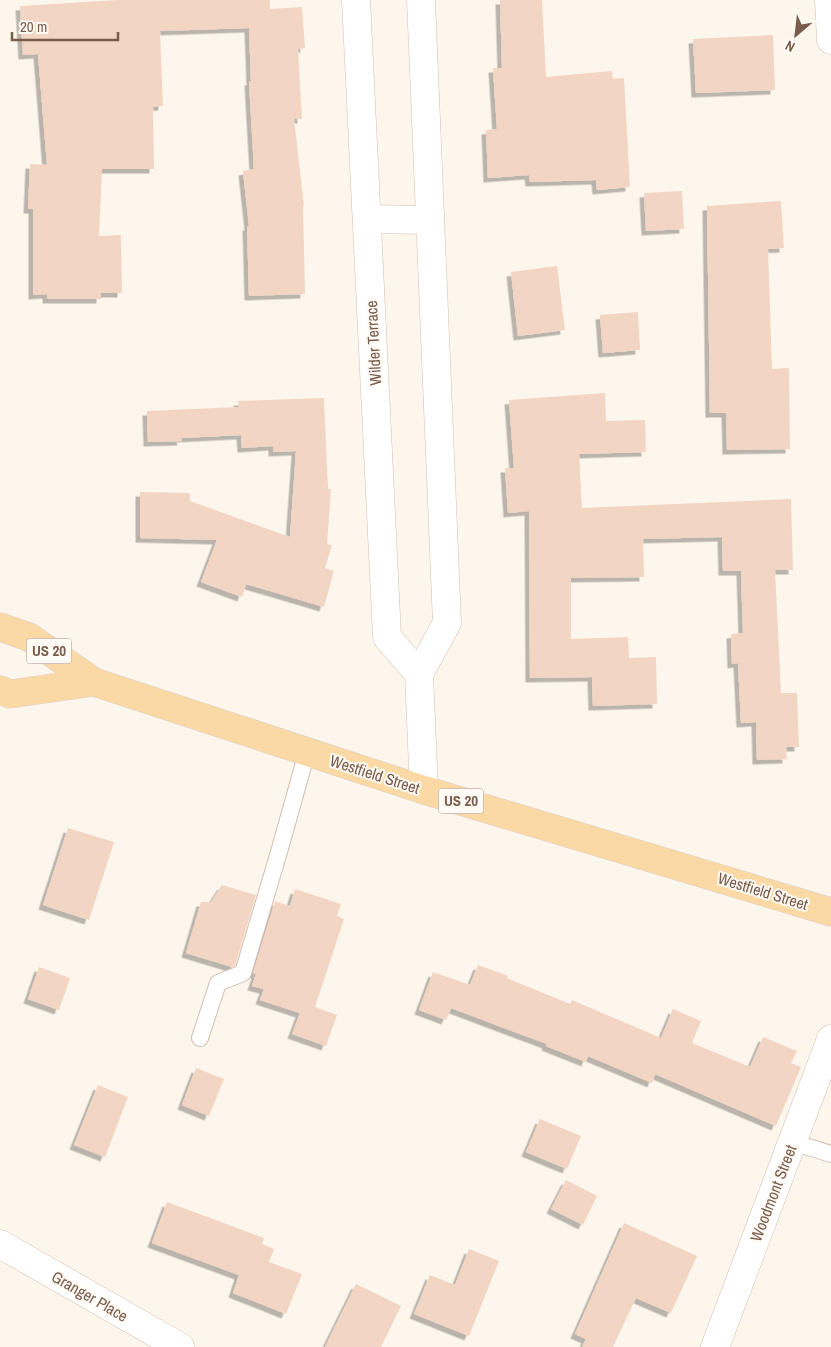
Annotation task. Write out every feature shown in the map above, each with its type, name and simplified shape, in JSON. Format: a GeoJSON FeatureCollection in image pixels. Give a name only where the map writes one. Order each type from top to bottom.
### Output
{"type":"FeatureCollection","features":[{"type":"Feature","properties":{"kind":"main road","name":"Westfield Street"},"geometry":{"type":"LineString","coordinates":[[0,627],[28,637],[94,682],[424,790],[831,912]]}},
{"type":"Feature","properties":{"kind":"main road","name":"Westfield Street"},"geometry":{"type":"LineString","coordinates":[[0,690],[10,694],[94,682]]}},
{"type":"Feature","properties":{"kind":"street","name":"Wilder Terrace"},"geometry":{"type":"LineString","coordinates":[[356,0],[387,637],[420,674]]}},
{"type":"Feature","properties":{"kind":"street"},"geometry":{"type":"LineString","coordinates":[[421,0],[447,622],[420,674],[424,790]]}},
{"type":"Feature","properties":{"kind":"street"},"geometry":{"type":"LineString","coordinates":[[829,0],[831,40]]}},
{"type":"Feature","properties":{"kind":"street"},"geometry":{"type":"LineString","coordinates":[[367,219],[430,220]]}},
{"type":"Feature","properties":{"kind":"street","name":"Woodmont Street"},"geometry":{"type":"LineString","coordinates":[[715,1347],[831,1039]]}},
{"type":"Feature","properties":{"kind":"street","name":"Granger Place"},"geometry":{"type":"LineString","coordinates":[[0,1244],[180,1347]]}},
{"type":"Feature","properties":{"kind":"lane"},"geometry":{"type":"LineString","coordinates":[[200,1038],[218,983],[244,973],[306,752]]}},
{"type":"Feature","properties":{"kind":"lane"},"geometry":{"type":"LineString","coordinates":[[792,1142],[831,1154]]}},
{"type":"Feature","properties":{"kind":"building"},"geometry":{"type":"Polygon","coordinates":[[[118,0],[270,0],[270,9],[302,7],[305,48],[298,49],[302,119],[294,119],[304,206],[305,294],[249,296],[247,226],[249,226],[243,171],[254,169],[249,81],[251,81],[249,28],[160,31],[163,106],[153,107],[154,169],[102,169],[99,236],[121,235],[122,293],[101,293],[101,299],[47,299],[47,294],[33,295],[33,209],[28,209],[30,164],[47,165],[38,54],[23,55],[20,6],[118,0]]]}},
{"type":"Feature","properties":{"kind":"building"},"geometry":{"type":"Polygon","coordinates":[[[500,0],[542,0],[546,77],[612,71],[613,79],[624,78],[630,187],[597,190],[596,180],[530,182],[529,175],[488,178],[486,130],[497,129],[493,68],[502,68],[500,0]]]}},
{"type":"Feature","properties":{"kind":"building"},"geometry":{"type":"Polygon","coordinates":[[[773,35],[775,90],[696,93],[693,39],[773,35]]]}},
{"type":"Feature","properties":{"kind":"building"},"geometry":{"type":"Polygon","coordinates":[[[682,191],[684,229],[646,231],[644,193],[682,191]]]}},
{"type":"Feature","properties":{"kind":"building"},"geometry":{"type":"Polygon","coordinates":[[[781,201],[784,248],[768,249],[772,369],[789,368],[790,449],[727,450],[726,413],[710,413],[707,206],[781,201]]]}},
{"type":"Feature","properties":{"kind":"building"},"geometry":{"type":"Polygon","coordinates":[[[557,266],[565,330],[518,336],[511,272],[557,266]]]}},
{"type":"Feature","properties":{"kind":"building"},"geometry":{"type":"Polygon","coordinates":[[[638,312],[640,350],[603,353],[600,315],[638,312]]]}},
{"type":"Feature","properties":{"kind":"building"},"geometry":{"type":"Polygon","coordinates":[[[605,393],[606,421],[645,420],[646,452],[579,454],[582,508],[791,499],[793,570],[775,570],[781,693],[797,693],[799,747],[786,747],[787,759],[757,760],[756,722],[741,723],[738,663],[732,664],[731,634],[743,633],[741,571],[723,571],[722,537],[643,539],[644,577],[571,578],[571,639],[628,637],[629,658],[656,657],[657,704],[593,706],[592,677],[530,678],[529,511],[508,513],[505,468],[514,468],[509,400],[605,393]]]}},
{"type":"Feature","properties":{"kind":"building"},"geometry":{"type":"Polygon","coordinates":[[[324,398],[328,489],[331,489],[327,544],[332,545],[325,568],[334,571],[324,607],[246,584],[242,597],[201,582],[217,540],[140,538],[140,492],[190,493],[190,501],[290,537],[296,451],[273,452],[273,446],[242,448],[241,435],[181,438],[182,441],[148,442],[147,411],[239,407],[238,401],[324,398]]]}},
{"type":"Feature","properties":{"kind":"building"},"geometry":{"type":"Polygon","coordinates":[[[68,828],[114,842],[89,920],[43,905],[68,828]]]}},
{"type":"Feature","properties":{"kind":"building"},"geometry":{"type":"Polygon","coordinates":[[[222,885],[256,895],[235,966],[232,967],[186,953],[201,902],[211,902],[222,885]]]}},
{"type":"Feature","properties":{"kind":"building"},"geometry":{"type":"Polygon","coordinates":[[[295,889],[341,904],[337,916],[344,919],[315,1007],[337,1015],[326,1046],[292,1034],[300,1013],[260,1000],[264,989],[252,986],[256,974],[253,973],[275,901],[290,906],[295,889]]]}},
{"type":"Feature","properties":{"kind":"building"},"geometry":{"type":"Polygon","coordinates":[[[478,965],[508,976],[507,978],[570,1004],[572,1000],[661,1038],[673,1009],[701,1021],[692,1043],[750,1067],[763,1037],[797,1051],[791,1063],[801,1067],[776,1126],[655,1074],[652,1083],[588,1056],[586,1062],[546,1046],[547,1044],[451,1008],[446,1020],[419,1010],[433,972],[470,985],[478,965]]]}},
{"type":"Feature","properties":{"kind":"building"},"geometry":{"type":"Polygon","coordinates":[[[39,967],[70,978],[59,1010],[28,999],[39,967]]]}},
{"type":"Feature","properties":{"kind":"building"},"geometry":{"type":"Polygon","coordinates":[[[196,1068],[224,1079],[209,1116],[182,1105],[196,1068]]]}},
{"type":"Feature","properties":{"kind":"building"},"geometry":{"type":"Polygon","coordinates":[[[98,1085],[128,1097],[105,1157],[74,1145],[98,1085]]]}},
{"type":"Feature","properties":{"kind":"building"},"geometry":{"type":"Polygon","coordinates":[[[540,1119],[581,1136],[567,1169],[526,1152],[540,1119]]]}},
{"type":"Feature","properties":{"kind":"building"},"geometry":{"type":"Polygon","coordinates":[[[566,1180],[597,1196],[583,1225],[551,1209],[566,1180]]]}},
{"type":"Feature","properties":{"kind":"building"},"geometry":{"type":"Polygon","coordinates":[[[167,1202],[264,1238],[262,1244],[274,1249],[269,1262],[302,1274],[286,1314],[233,1293],[239,1275],[152,1243],[167,1202]]]}},
{"type":"Feature","properties":{"kind":"building"},"geometry":{"type":"Polygon","coordinates":[[[624,1223],[697,1256],[671,1313],[636,1298],[613,1347],[582,1347],[586,1339],[575,1334],[624,1223]]]}},
{"type":"Feature","properties":{"kind":"building"},"geometry":{"type":"Polygon","coordinates":[[[469,1249],[499,1261],[469,1336],[414,1314],[430,1275],[455,1285],[469,1249]]]}},
{"type":"Feature","properties":{"kind":"building"},"geometry":{"type":"Polygon","coordinates":[[[356,1284],[401,1306],[381,1347],[325,1347],[356,1284]]]}}]}
